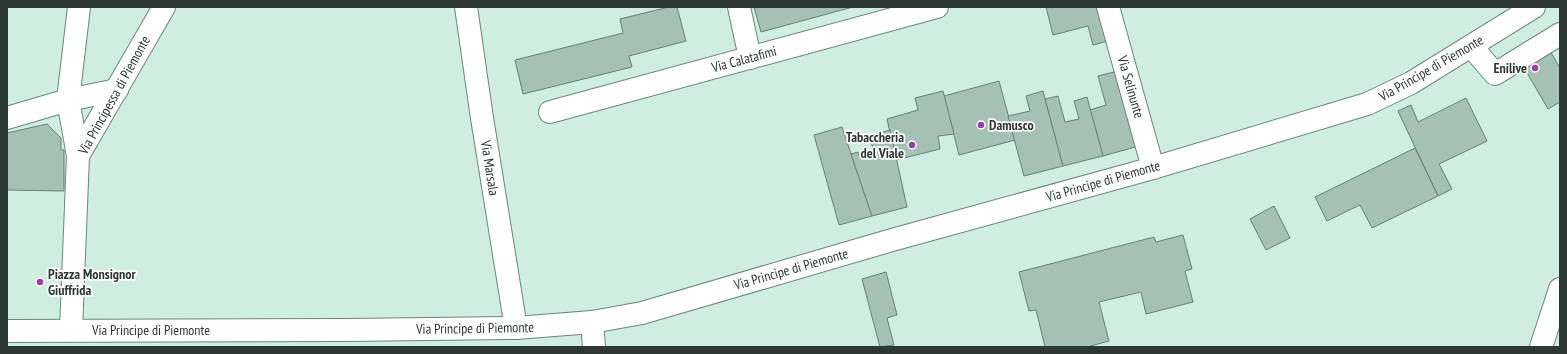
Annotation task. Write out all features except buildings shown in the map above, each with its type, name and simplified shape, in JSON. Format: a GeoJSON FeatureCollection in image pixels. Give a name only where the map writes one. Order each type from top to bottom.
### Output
{"type":"FeatureCollection","features":[{"type":"Feature","properties":{"kind":"main road"},"geometry":{"type":"LineString","coordinates":[[78,156],[68,100],[79,7]]}},
{"type":"Feature","properties":{"kind":"main road","name":"Via Principessa di Piemonte"},"geometry":{"type":"LineString","coordinates":[[71,330],[78,156],[164,7]]}},
{"type":"Feature","properties":{"kind":"main road","name":"Via Marsala"},"geometry":{"type":"LineString","coordinates":[[466,7],[482,118],[516,328]]}},
{"type":"Feature","properties":{"kind":"main road"},"geometry":{"type":"LineString","coordinates":[[739,7],[750,58]]}},
{"type":"Feature","properties":{"kind":"main road","name":"Via Calatafimi"},"geometry":{"type":"LineString","coordinates":[[550,112],[937,7]]}},
{"type":"Feature","properties":{"kind":"main road","name":"Via Selinunte"},"geometry":{"type":"LineString","coordinates":[[1108,7],[1153,168]]}},
{"type":"Feature","properties":{"kind":"main road","name":"Via Principe di Piemonte"},"geometry":{"type":"LineString","coordinates":[[7,331],[71,330],[346,339],[592,322],[642,313],[915,234],[1153,168],[1367,104],[1411,83],[1534,7]]}},
{"type":"Feature","properties":{"kind":"main road"},"geometry":{"type":"LineString","coordinates":[[1471,46],[1495,74],[1560,34]]}},
{"type":"Feature","properties":{"kind":"main road"},"geometry":{"type":"LineString","coordinates":[[7,118],[68,100],[117,90]]}},
{"type":"Feature","properties":{"kind":"main road"},"geometry":{"type":"LineString","coordinates":[[1541,347],[1560,289]]}},
{"type":"Feature","properties":{"kind":"main road"},"geometry":{"type":"LineString","coordinates":[[592,322],[594,347]]}},
{"type":"Feature","properties":{"kind":"place","name":"Enilive"},"geometry":{"type":"Point","coordinates":[1535,68]}},
{"type":"Feature","properties":{"kind":"place","name":"Damusco"},"geometry":{"type":"Point","coordinates":[981,125]}},
{"type":"Feature","properties":{"kind":"place","name":"Tabaccheria del Viale"},"geometry":{"type":"Point","coordinates":[912,145]}},
{"type":"Feature","properties":{"kind":"place","name":"Piazza Monsignor Giuffrida"},"geometry":{"type":"Point","coordinates":[40,282]}}]}
